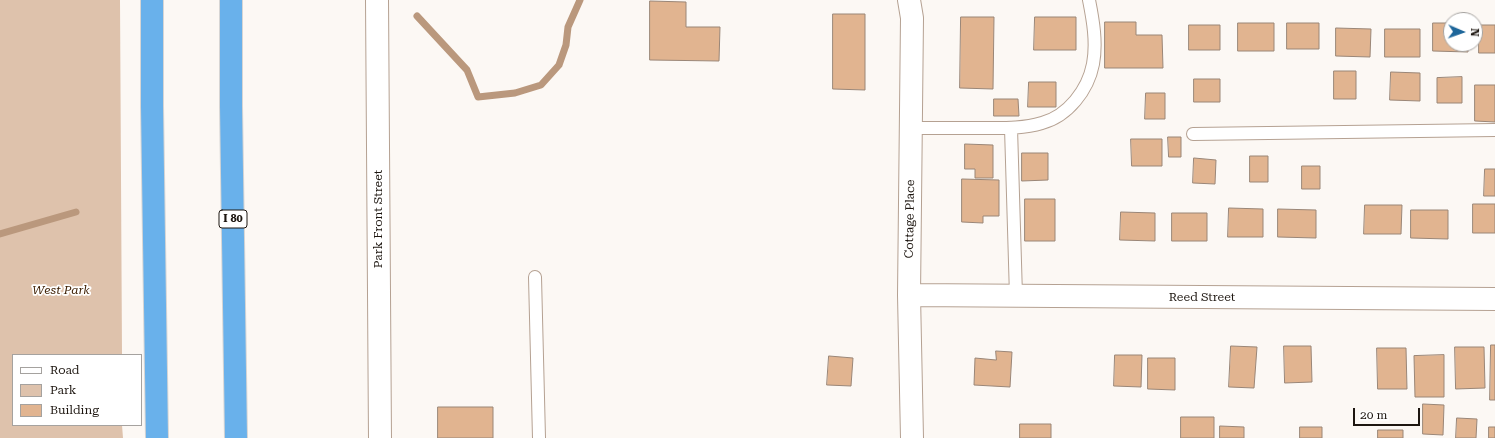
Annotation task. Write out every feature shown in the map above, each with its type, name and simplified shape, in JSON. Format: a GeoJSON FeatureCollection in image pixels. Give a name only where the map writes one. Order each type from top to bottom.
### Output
{"type":"FeatureCollection","features":[{"type":"Feature","properties":{"kind":"highway"},"geometry":{"type":"LineString","coordinates":[[152,0],[152,106],[157,438]]}},
{"type":"Feature","properties":{"kind":"highway","name":"I 80"},"geometry":{"type":"LineString","coordinates":[[231,0],[231,106],[236,438]]}},
{"type":"Feature","properties":{"kind":"street","name":"Park Front Street"},"geometry":{"type":"LineString","coordinates":[[377,0],[380,438]]}},
{"type":"Feature","properties":{"kind":"street","name":"Cottage Place"},"geometry":{"type":"LineString","coordinates":[[909,0],[912,18],[909,295],[912,438]]}},
{"type":"Feature","properties":{"kind":"street","name":"Reed Street"},"geometry":{"type":"LineString","coordinates":[[909,295],[1495,299]]}},
{"type":"Feature","properties":{"kind":"lane"},"geometry":{"type":"LineString","coordinates":[[911,128],[1012,128],[1027,126],[1051,119],[1070,107],[1080,94],[1093,64],[1093,26],[1089,0]]}},
{"type":"Feature","properties":{"kind":"lane"},"geometry":{"type":"LineString","coordinates":[[1012,128],[1016,296]]}},
{"type":"Feature","properties":{"kind":"lane"},"geometry":{"type":"LineString","coordinates":[[1193,134],[1495,130]]}},
{"type":"Feature","properties":{"kind":"lane"},"geometry":{"type":"LineString","coordinates":[[535,277],[539,438]]}},
{"type":"Feature","properties":{"kind":"green space","name":"West Park"},"geometry":{"type":"Polygon","coordinates":[[[0,0],[120,0],[122,354],[12,354],[12,426],[122,426],[123,438],[0,438],[0,0]]]}},
{"type":"Feature","properties":{"kind":"building"},"geometry":{"type":"Polygon","coordinates":[[[650,1],[686,2],[686,27],[720,27],[719,61],[650,60],[650,1]]]}},
{"type":"Feature","properties":{"kind":"building"},"geometry":{"type":"Polygon","coordinates":[[[833,14],[865,14],[865,90],[833,89],[833,14]]]}},
{"type":"Feature","properties":{"kind":"building"},"geometry":{"type":"Polygon","coordinates":[[[961,17],[994,17],[993,89],[960,88],[961,17]]]}},
{"type":"Feature","properties":{"kind":"building"},"geometry":{"type":"Polygon","coordinates":[[[1035,17],[1076,17],[1076,50],[1034,50],[1035,17]]]}},
{"type":"Feature","properties":{"kind":"building"},"geometry":{"type":"Polygon","coordinates":[[[1105,22],[1136,22],[1136,35],[1162,35],[1163,68],[1105,68],[1105,22]]]}},
{"type":"Feature","properties":{"kind":"building"},"geometry":{"type":"Polygon","coordinates":[[[1238,23],[1274,23],[1274,51],[1238,51],[1238,23]]]}},
{"type":"Feature","properties":{"kind":"building"},"geometry":{"type":"Polygon","coordinates":[[[1287,23],[1319,23],[1319,49],[1287,49],[1287,23]]]}},
{"type":"Feature","properties":{"kind":"building"},"geometry":{"type":"Polygon","coordinates":[[[1433,23],[1443,23],[1443,51],[1433,51],[1433,23]]]}},
{"type":"Feature","properties":{"kind":"building"},"geometry":{"type":"Polygon","coordinates":[[[1189,25],[1220,25],[1220,50],[1189,50],[1189,25]]]}},
{"type":"Feature","properties":{"kind":"building"},"geometry":{"type":"Polygon","coordinates":[[[1483,25],[1495,25],[1495,53],[1479,53],[1483,52],[1483,25]]]}},
{"type":"Feature","properties":{"kind":"building"},"geometry":{"type":"Polygon","coordinates":[[[1336,28],[1371,29],[1370,57],[1336,56],[1336,28]]]}},
{"type":"Feature","properties":{"kind":"building"},"geometry":{"type":"Polygon","coordinates":[[[1385,29],[1420,29],[1420,57],[1385,57],[1385,29]]]}},
{"type":"Feature","properties":{"kind":"building"},"geometry":{"type":"Polygon","coordinates":[[[1334,71],[1356,71],[1356,99],[1334,99],[1334,71]]]}},
{"type":"Feature","properties":{"kind":"building"},"geometry":{"type":"Polygon","coordinates":[[[1391,72],[1420,73],[1420,101],[1390,100],[1391,72]]]}},
{"type":"Feature","properties":{"kind":"building"},"geometry":{"type":"Polygon","coordinates":[[[1462,77],[1462,103],[1437,103],[1437,78],[1462,77]]]}},
{"type":"Feature","properties":{"kind":"building"},"geometry":{"type":"Polygon","coordinates":[[[1194,79],[1220,79],[1220,102],[1194,102],[1194,79]]]}},
{"type":"Feature","properties":{"kind":"building"},"geometry":{"type":"Polygon","coordinates":[[[1029,82],[1056,82],[1056,107],[1028,107],[1029,82]]]}},
{"type":"Feature","properties":{"kind":"building"},"geometry":{"type":"Polygon","coordinates":[[[1475,85],[1495,85],[1495,122],[1475,121],[1475,85]]]}},
{"type":"Feature","properties":{"kind":"building"},"geometry":{"type":"Polygon","coordinates":[[[1146,93],[1165,93],[1165,119],[1145,119],[1146,93]]]}},
{"type":"Feature","properties":{"kind":"building"},"geometry":{"type":"Polygon","coordinates":[[[994,99],[1018,99],[1019,116],[994,116],[994,99]]]}},
{"type":"Feature","properties":{"kind":"building"},"geometry":{"type":"Polygon","coordinates":[[[1168,137],[1181,137],[1181,157],[1169,157],[1168,137]]]}},
{"type":"Feature","properties":{"kind":"building"},"geometry":{"type":"Polygon","coordinates":[[[1131,139],[1162,139],[1162,166],[1132,166],[1131,139]]]}},
{"type":"Feature","properties":{"kind":"building"},"geometry":{"type":"Polygon","coordinates":[[[965,144],[993,145],[993,178],[975,178],[975,169],[965,169],[965,144]]]}},
{"type":"Feature","properties":{"kind":"building"},"geometry":{"type":"Polygon","coordinates":[[[1022,153],[1048,153],[1048,180],[1022,181],[1022,153]]]}},
{"type":"Feature","properties":{"kind":"building"},"geometry":{"type":"Polygon","coordinates":[[[1250,156],[1268,156],[1268,182],[1250,182],[1250,156]]]}},
{"type":"Feature","properties":{"kind":"building"},"geometry":{"type":"Polygon","coordinates":[[[1194,158],[1216,160],[1215,184],[1193,183],[1194,158]]]}},
{"type":"Feature","properties":{"kind":"building"},"geometry":{"type":"Polygon","coordinates":[[[1302,166],[1320,166],[1320,189],[1302,189],[1302,166]]]}},
{"type":"Feature","properties":{"kind":"building"},"geometry":{"type":"Polygon","coordinates":[[[1485,169],[1495,169],[1495,196],[1484,196],[1485,169]]]}},
{"type":"Feature","properties":{"kind":"building"},"geometry":{"type":"Polygon","coordinates":[[[962,179],[999,180],[999,216],[983,216],[983,223],[962,222],[962,179]]]}},
{"type":"Feature","properties":{"kind":"building"},"geometry":{"type":"Polygon","coordinates":[[[1025,199],[1055,199],[1055,241],[1025,241],[1025,199]]]}},
{"type":"Feature","properties":{"kind":"building"},"geometry":{"type":"Polygon","coordinates":[[[1473,204],[1495,204],[1495,233],[1473,233],[1473,204]]]}},
{"type":"Feature","properties":{"kind":"building"},"geometry":{"type":"Polygon","coordinates":[[[1365,205],[1402,205],[1401,234],[1364,234],[1365,205]]]}},
{"type":"Feature","properties":{"kind":"building"},"geometry":{"type":"Polygon","coordinates":[[[1229,208],[1263,209],[1263,237],[1228,237],[1229,208]]]}},
{"type":"Feature","properties":{"kind":"building"},"geometry":{"type":"Polygon","coordinates":[[[1278,209],[1316,210],[1316,238],[1278,237],[1278,209]]]}},
{"type":"Feature","properties":{"kind":"building"},"geometry":{"type":"Polygon","coordinates":[[[1411,210],[1448,210],[1448,239],[1411,238],[1411,210]]]}},
{"type":"Feature","properties":{"kind":"building"},"geometry":{"type":"Polygon","coordinates":[[[1121,212],[1155,213],[1155,241],[1120,240],[1121,212]]]}},
{"type":"Feature","properties":{"kind":"building"},"geometry":{"type":"Polygon","coordinates":[[[1172,213],[1207,213],[1207,241],[1172,241],[1172,213]]]}},
{"type":"Feature","properties":{"kind":"building"},"geometry":{"type":"Polygon","coordinates":[[[1491,345],[1495,345],[1495,400],[1490,400],[1491,345]]]}},
{"type":"Feature","properties":{"kind":"building"},"geometry":{"type":"Polygon","coordinates":[[[1231,346],[1257,347],[1254,388],[1229,387],[1231,346]]]}},
{"type":"Feature","properties":{"kind":"building"},"geometry":{"type":"Polygon","coordinates":[[[1284,346],[1311,346],[1312,382],[1285,383],[1284,346]]]}},
{"type":"Feature","properties":{"kind":"building"},"geometry":{"type":"Polygon","coordinates":[[[1455,347],[1484,347],[1485,388],[1456,389],[1455,347]]]}},
{"type":"Feature","properties":{"kind":"building"},"geometry":{"type":"Polygon","coordinates":[[[1377,348],[1406,348],[1407,389],[1378,389],[1377,348]]]}},
{"type":"Feature","properties":{"kind":"building"},"geometry":{"type":"Polygon","coordinates":[[[996,351],[1012,352],[1010,387],[974,385],[975,358],[996,360],[996,351]]]}},
{"type":"Feature","properties":{"kind":"building"},"geometry":{"type":"Polygon","coordinates":[[[1115,355],[1142,355],[1141,387],[1114,386],[1115,355]]]}},
{"type":"Feature","properties":{"kind":"building"},"geometry":{"type":"Polygon","coordinates":[[[1444,355],[1444,397],[1415,397],[1414,356],[1444,355]]]}},
{"type":"Feature","properties":{"kind":"building"},"geometry":{"type":"Polygon","coordinates":[[[829,356],[853,358],[851,386],[827,385],[829,356]]]}},
{"type":"Feature","properties":{"kind":"building"},"geometry":{"type":"Polygon","coordinates":[[[1148,358],[1175,358],[1175,390],[1148,389],[1148,358]]]}},
{"type":"Feature","properties":{"kind":"building"},"geometry":{"type":"Polygon","coordinates":[[[1423,404],[1444,405],[1443,435],[1423,434],[1423,404]]]}},
{"type":"Feature","properties":{"kind":"building"},"geometry":{"type":"Polygon","coordinates":[[[438,407],[493,407],[493,438],[438,438],[438,407]]]}},
{"type":"Feature","properties":{"kind":"building"},"geometry":{"type":"Polygon","coordinates":[[[1181,417],[1214,417],[1214,438],[1181,438],[1181,417]]]}},
{"type":"Feature","properties":{"kind":"building"},"geometry":{"type":"Polygon","coordinates":[[[1457,418],[1477,419],[1476,438],[1456,438],[1457,418]]]}},
{"type":"Feature","properties":{"kind":"building"},"geometry":{"type":"Polygon","coordinates":[[[1020,424],[1051,424],[1051,438],[1020,438],[1020,424]]]}},
{"type":"Feature","properties":{"kind":"building"},"geometry":{"type":"Polygon","coordinates":[[[1220,426],[1244,427],[1244,438],[1220,438],[1220,426]]]}},
{"type":"Feature","properties":{"kind":"building"},"geometry":{"type":"Polygon","coordinates":[[[1300,427],[1322,427],[1322,438],[1300,438],[1300,427]]]}},
{"type":"Feature","properties":{"kind":"building"},"geometry":{"type":"Polygon","coordinates":[[[1489,427],[1495,427],[1495,438],[1489,438],[1489,427]]]}},
{"type":"Feature","properties":{"kind":"building"},"geometry":{"type":"Polygon","coordinates":[[[1378,430],[1403,430],[1403,438],[1378,438],[1378,430]]]}},
{"type":"Feature","properties":{"kind":"waterway"},"geometry":{"type":"LineString","coordinates":[[417,16],[467,70],[478,97],[515,93],[541,85],[559,65],[566,45],[568,27],[580,0]]}},
{"type":"Feature","properties":{"kind":"waterway"},"geometry":{"type":"LineString","coordinates":[[0,234],[76,212]]}}]}
